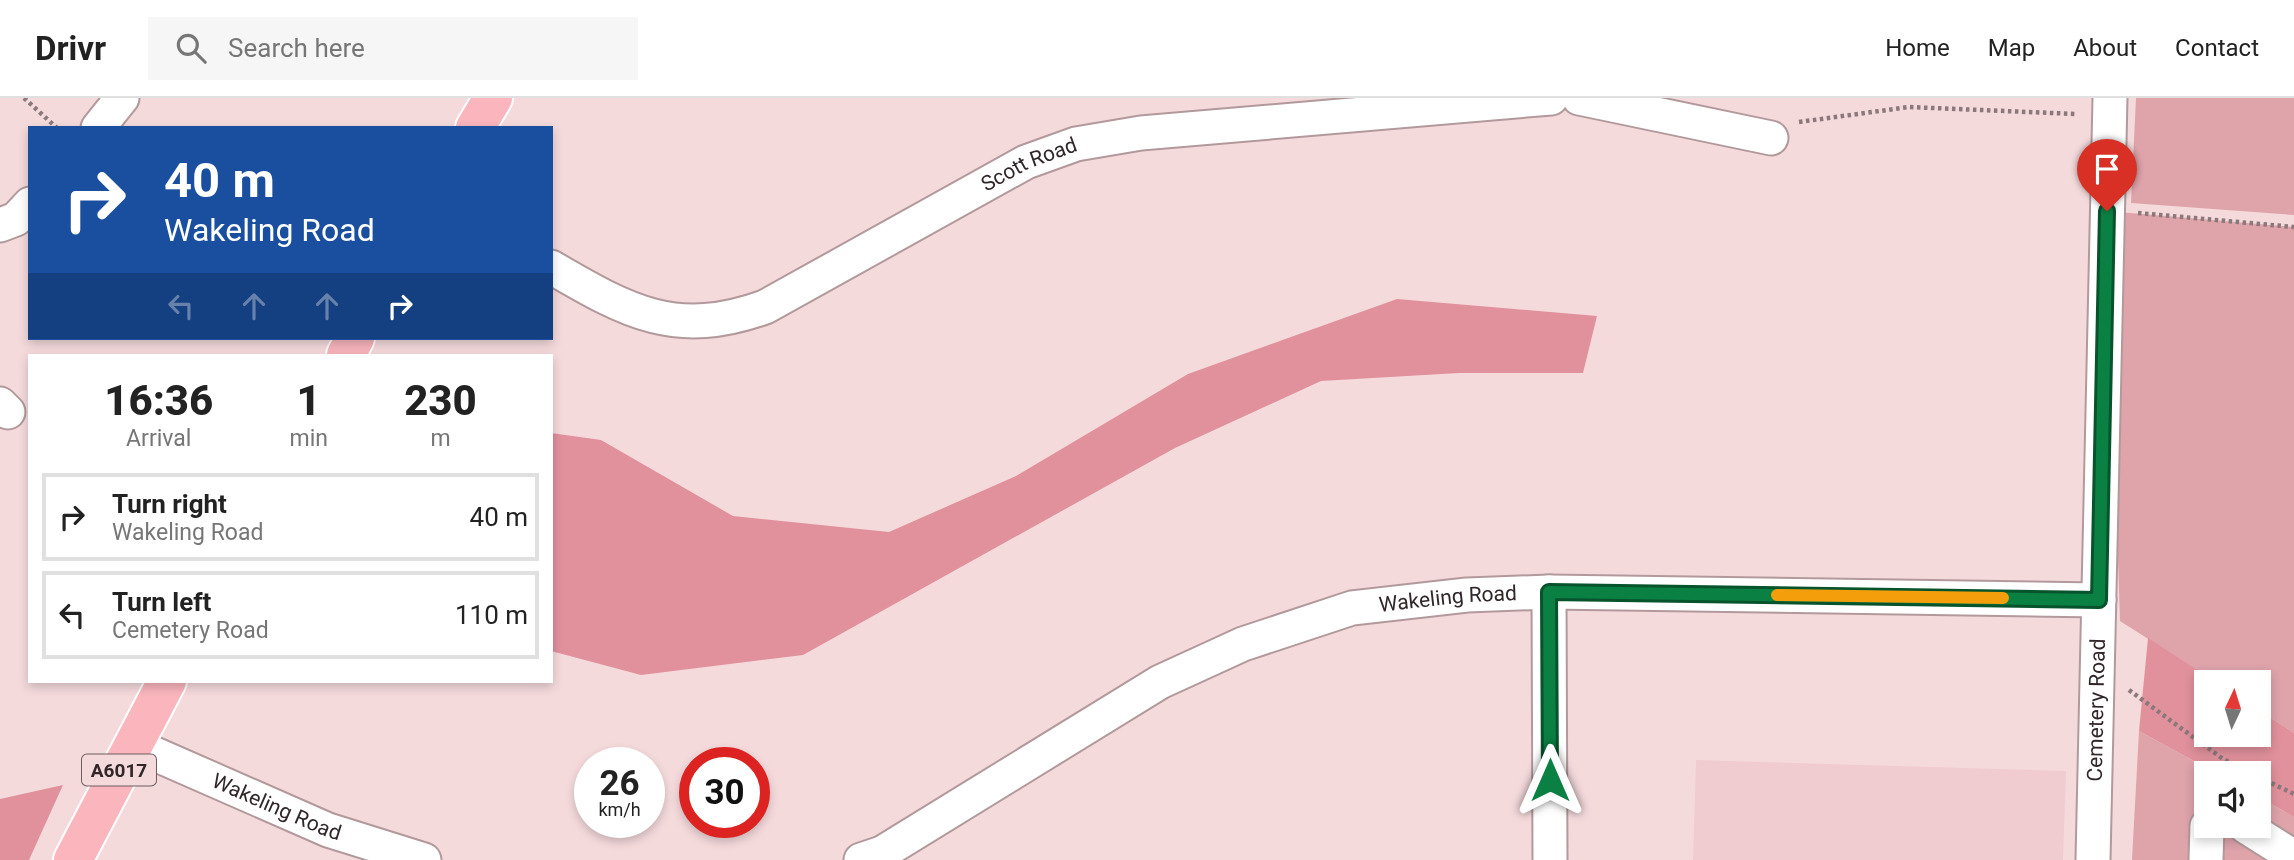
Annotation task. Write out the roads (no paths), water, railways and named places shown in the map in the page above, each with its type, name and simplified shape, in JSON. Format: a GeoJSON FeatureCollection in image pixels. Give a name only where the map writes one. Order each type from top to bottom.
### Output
{"type":"FeatureCollection","features":[{"type":"Feature","properties":{"kind":"highway"},"geometry":{"type":"LineString","coordinates":[[476,126],[493,98]]}},
{"type":"Feature","properties":{"kind":"highway","name":"A6017"},"geometry":{"type":"LineString","coordinates":[[72,860],[166,683]]}},
{"type":"Feature","properties":{"kind":"street"},"geometry":{"type":"LineString","coordinates":[[100,126],[122,98]]}},
{"type":"Feature","properties":{"kind":"street","name":"Scott Road"},"geometry":{"type":"LineString","coordinates":[[553,268],[614,303],[659,319],[701,321],[735,318],[765,307],[1026,162],[1076,144],[1283,109],[1551,98]]}},
{"type":"Feature","properties":{"kind":"street"},"geometry":{"type":"LineString","coordinates":[[1579,98],[1771,138]]}},
{"type":"Feature","properties":{"kind":"street","name":"Cemetery Road"},"geometry":{"type":"LineString","coordinates":[[2093,860],[2110,107]]}},
{"type":"Feature","properties":{"kind":"street"},"geometry":{"type":"LineString","coordinates":[[0,225],[16,219],[28,206]]}},
{"type":"Feature","properties":{"kind":"street"},"geometry":{"type":"LineString","coordinates":[[1549,592],[1550,860]]}},
{"type":"Feature","properties":{"kind":"street","name":"Wakeling Road"},"geometry":{"type":"LineString","coordinates":[[861,860],[882,853],[1160,682],[1243,644],[1352,608],[1467,595],[1549,592],[2099,600]]}},
{"type":"Feature","properties":{"kind":"street","name":"Wakeling Road"},"geometry":{"type":"LineString","coordinates":[[132,744],[328,830],[424,860]]}},
{"type":"Feature","properties":{"kind":"street"},"geometry":{"type":"LineString","coordinates":[[2206,860],[2207,838]]}},
{"type":"Feature","properties":{"kind":"street"},"geometry":{"type":"LineString","coordinates":[[2264,838],[2294,857]]}}]}
